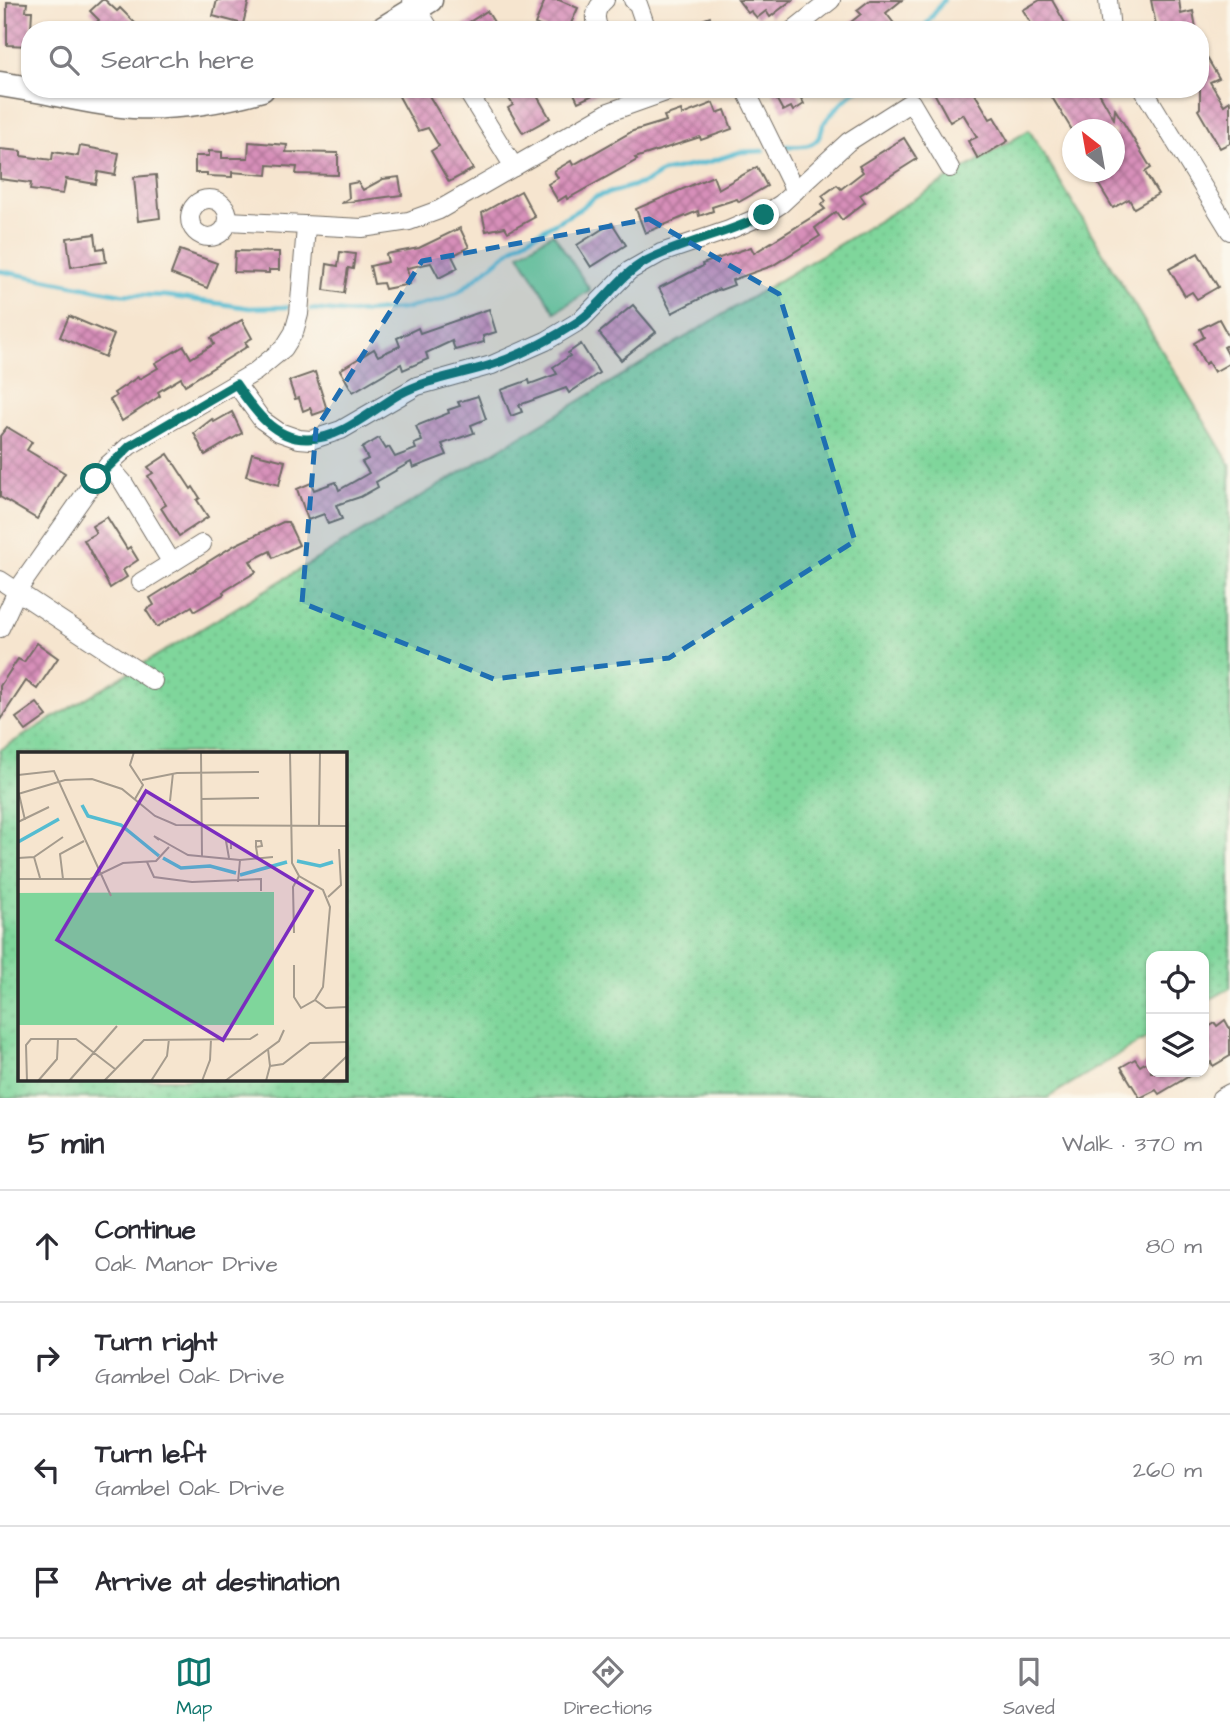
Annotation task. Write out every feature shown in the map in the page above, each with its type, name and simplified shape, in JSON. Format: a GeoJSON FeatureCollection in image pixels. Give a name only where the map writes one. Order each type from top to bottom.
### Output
{"type":"FeatureCollection","features":[{"type":"Feature","properties":{"kind":"main road"},"geometry":{"type":"LineString","coordinates":[[394,21],[420,3]]}},
{"type":"Feature","properties":{"kind":"main road"},"geometry":{"type":"LineString","coordinates":[[0,84],[21,87]]}},
{"type":"Feature","properties":{"kind":"main road"},"geometry":{"type":"LineString","coordinates":[[82,98],[151,106],[207,103],[227,98]]}},
{"type":"Feature","properties":{"kind":"street"},"geometry":{"type":"LineString","coordinates":[[598,21],[596,15],[599,5],[605,0]]}},
{"type":"Feature","properties":{"kind":"street"},"geometry":{"type":"LineString","coordinates":[[633,0],[638,4],[644,21]]}},
{"type":"Feature","properties":{"kind":"street"},"geometry":{"type":"LineString","coordinates":[[1108,0],[1110,21]]}},
{"type":"Feature","properties":{"kind":"street"},"geometry":{"type":"LineString","coordinates":[[804,21],[828,1]]}},
{"type":"Feature","properties":{"kind":"street"},"geometry":{"type":"LineString","coordinates":[[420,3],[427,21]]}},
{"type":"Feature","properties":{"kind":"street"},"geometry":{"type":"LineString","coordinates":[[472,98],[514,167]]}},
{"type":"Feature","properties":{"kind":"street"},"geometry":{"type":"LineString","coordinates":[[228,221],[362,228],[409,221],[439,210],[609,112],[647,98]]}},
{"type":"Feature","properties":{"kind":"street"},"geometry":{"type":"LineString","coordinates":[[749,98],[795,191]]}},
{"type":"Feature","properties":{"kind":"street"},"geometry":{"type":"LineString","coordinates":[[1149,98],[1230,231]]}},
{"type":"Feature","properties":{"kind":"street"},"geometry":{"type":"LineString","coordinates":[[236,384],[262,420],[279,432],[299,439],[322,437],[341,430],[417,386],[492,365],[546,341],[581,320],[629,271],[672,249],[764,215],[795,191],[848,142],[911,102],[950,168]]}},
{"type":"Feature","properties":{"kind":"street"},"geometry":{"type":"LineString","coordinates":[[0,628],[17,591],[90,487],[108,466],[130,446],[236,384],[284,348],[294,332],[299,314],[306,227]]}},
{"type":"Feature","properties":{"kind":"street"},"geometry":{"type":"LineString","coordinates":[[108,466],[122,482],[172,563]]}},
{"type":"Feature","properties":{"kind":"street"},"geometry":{"type":"LineString","coordinates":[[141,582],[202,544]]}},
{"type":"Feature","properties":{"kind":"street"},"geometry":{"type":"LineString","coordinates":[[0,580],[153,681]]}},
{"type":"Feature","properties":{"kind":"street"},"geometry":{"type":"LineString","coordinates":[[1221,1098],[1230,1093]]}},
{"type":"Feature","properties":{"kind":"highlighted area"},"geometry":{"type":"Polygon","coordinates":[[[649,219],[779,294],[855,541],[669,658],[494,679],[302,603],[316,429],[422,261],[649,219]]]}},
{"type":"Feature","properties":{"kind":"green space"},"geometry":{"type":"Polygon","coordinates":[[[1029,130],[1230,464],[1230,988],[1209,1000],[1209,951],[1146,951],[1146,1038],[1047,1098],[0,1098],[0,750],[1029,130]]]}},
{"type":"Feature","properties":{"kind":"green space"},"geometry":{"type":"Polygon","coordinates":[[[553,233],[590,290],[555,312],[519,254],[553,233]]]}},
{"type":"Feature","properties":{"kind":"building"},"geometry":{"type":"Polygon","coordinates":[[[105,0],[117,11],[120,8],[133,21],[98,21],[90,11],[105,0]]]}},
{"type":"Feature","properties":{"kind":"building"},"geometry":{"type":"Polygon","coordinates":[[[217,0],[249,0],[244,21],[213,16],[217,0]]]}},
{"type":"Feature","properties":{"kind":"building"},"geometry":{"type":"Polygon","coordinates":[[[545,0],[559,0],[578,8],[572,21],[536,21],[545,0]]]}},
{"type":"Feature","properties":{"kind":"building"},"geometry":{"type":"Polygon","coordinates":[[[738,0],[792,0],[770,17],[766,11],[757,18],[751,11],[748,13],[738,0]]]}},
{"type":"Feature","properties":{"kind":"building"},"geometry":{"type":"Polygon","coordinates":[[[870,0],[902,0],[886,13],[892,21],[852,21],[861,14],[857,10],[870,0]]]}},
{"type":"Feature","properties":{"kind":"building"},"geometry":{"type":"Polygon","coordinates":[[[1040,0],[1052,0],[1064,21],[1030,21],[1023,10],[1040,0]]]}},
{"type":"Feature","properties":{"kind":"building"},"geometry":{"type":"Polygon","coordinates":[[[1151,0],[1179,0],[1181,14],[1193,11],[1195,21],[1155,21],[1151,0]]]}},
{"type":"Feature","properties":{"kind":"building"},"geometry":{"type":"Polygon","coordinates":[[[7,2],[27,3],[26,11],[32,11],[31,21],[21,21],[21,46],[7,45],[7,2]]]}},
{"type":"Feature","properties":{"kind":"building"},"geometry":{"type":"Polygon","coordinates":[[[487,11],[493,21],[471,21],[487,11]]]}},
{"type":"Feature","properties":{"kind":"building"},"geometry":{"type":"Polygon","coordinates":[[[1209,61],[1219,78],[1210,82],[1224,105],[1230,101],[1230,143],[1220,148],[1198,110],[1200,98],[1209,98],[1209,61]]]}},
{"type":"Feature","properties":{"kind":"building"},"geometry":{"type":"Polygon","coordinates":[[[400,98],[430,98],[473,169],[449,182],[431,151],[439,146],[428,128],[418,131],[400,98]]]}},
{"type":"Feature","properties":{"kind":"building"},"geometry":{"type":"Polygon","coordinates":[[[509,98],[538,98],[550,118],[523,133],[508,108],[513,105],[509,98]]]}},
{"type":"Feature","properties":{"kind":"building"},"geometry":{"type":"Polygon","coordinates":[[[776,98],[801,98],[804,104],[793,111],[791,107],[783,111],[776,98]]]}},
{"type":"Feature","properties":{"kind":"building"},"geometry":{"type":"Polygon","coordinates":[[[937,98],[977,98],[990,119],[994,117],[1008,141],[978,159],[968,141],[977,137],[963,114],[950,122],[937,98]]]}},
{"type":"Feature","properties":{"kind":"building"},"geometry":{"type":"Polygon","coordinates":[[[1052,98],[1102,98],[1114,119],[1065,119],[1052,98]]]}},
{"type":"Feature","properties":{"kind":"building"},"geometry":{"type":"Polygon","coordinates":[[[713,103],[717,113],[725,110],[732,129],[635,158],[637,160],[567,199],[566,196],[558,201],[548,184],[558,178],[554,171],[571,161],[573,165],[633,131],[666,121],[664,116],[681,110],[682,115],[713,103]]]}},
{"type":"Feature","properties":{"kind":"building"},"geometry":{"type":"Polygon","coordinates":[[[1115,109],[1121,119],[1114,119],[1115,109]]]}},
{"type":"Feature","properties":{"kind":"building"},"geometry":{"type":"Polygon","coordinates":[[[1125,125],[1151,168],[1145,172],[1158,194],[1134,208],[1129,199],[1113,208],[1097,182],[1125,182],[1125,125]]]}},
{"type":"Feature","properties":{"kind":"building"},"geometry":{"type":"Polygon","coordinates":[[[904,138],[917,159],[860,195],[865,202],[842,220],[836,212],[815,228],[820,236],[772,266],[732,280],[734,285],[719,289],[672,313],[659,288],[703,266],[702,264],[751,247],[754,253],[825,209],[821,205],[826,201],[822,196],[837,185],[841,189],[863,172],[859,166],[904,138]]]}},
{"type":"Feature","properties":{"kind":"building"},"geometry":{"type":"Polygon","coordinates":[[[249,142],[287,145],[286,152],[338,153],[338,175],[296,174],[297,167],[268,165],[267,175],[232,172],[232,177],[195,173],[195,156],[209,156],[209,151],[222,152],[222,158],[248,158],[249,142]]]}},
{"type":"Feature","properties":{"kind":"building"},"geometry":{"type":"Polygon","coordinates":[[[80,146],[119,153],[115,175],[98,172],[96,184],[66,179],[63,194],[30,190],[31,183],[0,179],[0,149],[21,151],[21,156],[52,160],[53,152],[78,156],[80,146]]]}},
{"type":"Feature","properties":{"kind":"building"},"geometry":{"type":"Polygon","coordinates":[[[757,167],[767,186],[739,202],[737,199],[712,207],[713,211],[699,216],[698,211],[645,233],[636,209],[713,176],[718,189],[757,167]]]}},
{"type":"Feature","properties":{"kind":"building"},"geometry":{"type":"Polygon","coordinates":[[[156,175],[160,218],[138,221],[134,177],[156,175]]]}},
{"type":"Feature","properties":{"kind":"building"},"geometry":{"type":"Polygon","coordinates":[[[399,177],[402,195],[341,203],[349,198],[348,184],[358,182],[363,190],[383,179],[399,177]]]}},
{"type":"Feature","properties":{"kind":"building"},"geometry":{"type":"Polygon","coordinates":[[[521,191],[535,217],[508,232],[505,227],[486,231],[482,213],[521,191]]]}},
{"type":"Feature","properties":{"kind":"building"},"geometry":{"type":"Polygon","coordinates":[[[612,223],[626,245],[591,267],[577,245],[612,223]]]}},
{"type":"Feature","properties":{"kind":"building"},"geometry":{"type":"Polygon","coordinates":[[[460,228],[469,247],[452,256],[458,268],[439,278],[431,263],[407,268],[410,284],[385,289],[383,283],[374,284],[370,266],[388,262],[386,254],[419,248],[460,228]]]}},
{"type":"Feature","properties":{"kind":"building"},"geometry":{"type":"Polygon","coordinates":[[[95,234],[97,249],[104,248],[106,262],[71,267],[67,238],[95,234]]]}},
{"type":"Feature","properties":{"kind":"building"},"geometry":{"type":"Polygon","coordinates":[[[180,250],[217,263],[207,288],[171,274],[180,250]]]}},
{"type":"Feature","properties":{"kind":"building"},"geometry":{"type":"Polygon","coordinates":[[[235,251],[279,252],[279,270],[269,270],[269,273],[234,272],[235,251]]]}},
{"type":"Feature","properties":{"kind":"building"},"geometry":{"type":"Polygon","coordinates":[[[340,252],[355,254],[353,269],[348,268],[344,293],[324,290],[327,264],[338,266],[340,252]]]}},
{"type":"Feature","properties":{"kind":"building"},"geometry":{"type":"Polygon","coordinates":[[[1198,253],[1218,287],[1197,299],[1192,292],[1185,296],[1169,269],[1198,253]]]}},
{"type":"Feature","properties":{"kind":"building"},"geometry":{"type":"Polygon","coordinates":[[[633,305],[656,332],[621,360],[599,333],[633,305]]]}},
{"type":"Feature","properties":{"kind":"building"},"geometry":{"type":"Polygon","coordinates":[[[489,309],[496,332],[483,336],[484,342],[455,350],[452,341],[426,353],[428,359],[403,370],[401,364],[353,392],[340,370],[374,349],[378,356],[400,346],[397,338],[418,328],[420,333],[489,309]]]}},
{"type":"Feature","properties":{"kind":"building"},"geometry":{"type":"Polygon","coordinates":[[[69,316],[114,335],[105,357],[60,337],[69,316]]]}},
{"type":"Feature","properties":{"kind":"building"},"geometry":{"type":"Polygon","coordinates":[[[1219,319],[1230,339],[1230,344],[1224,347],[1230,363],[1214,372],[1208,362],[1205,364],[1194,343],[1204,337],[1200,329],[1219,319]]]}},
{"type":"Feature","properties":{"kind":"building"},"geometry":{"type":"Polygon","coordinates":[[[242,320],[252,338],[245,342],[248,346],[185,385],[181,378],[158,392],[160,396],[122,421],[110,400],[116,396],[114,393],[158,368],[155,363],[184,346],[191,358],[214,344],[211,338],[242,320]]]}},
{"type":"Feature","properties":{"kind":"building"},"geometry":{"type":"Polygon","coordinates":[[[581,344],[599,373],[569,393],[566,388],[519,405],[522,412],[511,416],[501,390],[529,380],[530,384],[557,374],[553,367],[570,356],[568,353],[581,344]]]}},
{"type":"Feature","properties":{"kind":"building"},"geometry":{"type":"Polygon","coordinates":[[[315,372],[327,410],[313,415],[310,408],[303,411],[299,398],[295,399],[289,381],[315,372]]]}},
{"type":"Feature","properties":{"kind":"building"},"geometry":{"type":"Polygon","coordinates":[[[478,396],[486,419],[471,425],[474,433],[442,444],[447,455],[413,468],[411,462],[376,482],[378,487],[360,497],[336,505],[342,519],[328,524],[324,514],[308,520],[297,489],[311,483],[314,490],[336,482],[339,490],[369,473],[362,462],[368,459],[362,448],[379,438],[395,457],[416,449],[414,444],[422,441],[416,426],[449,413],[448,410],[460,406],[458,402],[478,396]]]}},
{"type":"Feature","properties":{"kind":"building"},"geometry":{"type":"Polygon","coordinates":[[[232,412],[242,433],[205,455],[194,433],[212,419],[214,422],[232,412]]]}},
{"type":"Feature","properties":{"kind":"building"},"geometry":{"type":"Polygon","coordinates":[[[7,427],[32,442],[27,450],[65,473],[37,519],[0,497],[0,436],[7,427]]]}},
{"type":"Feature","properties":{"kind":"building"},"geometry":{"type":"Polygon","coordinates":[[[252,453],[285,461],[279,485],[246,476],[252,453]]]}},
{"type":"Feature","properties":{"kind":"building"},"geometry":{"type":"Polygon","coordinates":[[[168,454],[200,498],[197,500],[208,517],[179,536],[161,508],[166,505],[148,476],[153,473],[148,467],[168,454]]]}},
{"type":"Feature","properties":{"kind":"building"},"geometry":{"type":"Polygon","coordinates":[[[107,517],[127,549],[130,547],[138,560],[123,570],[127,577],[110,588],[84,540],[96,533],[92,526],[107,517]]]}},
{"type":"Feature","properties":{"kind":"building"},"geometry":{"type":"Polygon","coordinates":[[[288,522],[299,545],[273,558],[270,551],[250,561],[256,572],[195,611],[192,606],[157,627],[146,610],[154,605],[150,598],[235,545],[288,522]]]}},
{"type":"Feature","properties":{"kind":"building"},"geometry":{"type":"Polygon","coordinates":[[[37,643],[58,658],[37,689],[26,681],[0,720],[0,686],[18,659],[24,662],[37,643]]]}},
{"type":"Feature","properties":{"kind":"building"},"geometry":{"type":"Polygon","coordinates":[[[37,703],[47,716],[26,731],[16,718],[37,703]]]}},
{"type":"Feature","properties":{"kind":"building"},"geometry":{"type":"Polygon","coordinates":[[[1225,1020],[1230,1029],[1230,1056],[1213,1066],[1211,1062],[1209,1063],[1209,1027],[1215,1023],[1217,1026],[1225,1020]]]}},
{"type":"Feature","properties":{"kind":"building"},"geometry":{"type":"Polygon","coordinates":[[[1135,1059],[1140,1066],[1146,1062],[1146,1077],[1188,1077],[1159,1094],[1156,1090],[1140,1098],[1121,1067],[1135,1059]]]}},
{"type":"Feature","properties":{"kind":"waterway"},"geometry":{"type":"LineString","coordinates":[[929,21],[944,0]]}},
{"type":"Feature","properties":{"kind":"waterway"},"geometry":{"type":"LineString","coordinates":[[786,146],[814,143],[829,116],[847,98]]}},
{"type":"Feature","properties":{"kind":"waterway"},"geometry":{"type":"LineString","coordinates":[[311,309],[352,313],[403,309],[441,300],[460,291],[518,244],[578,210],[595,197],[646,182],[662,172],[740,152],[763,151]]}},
{"type":"Feature","properties":{"kind":"waterway"},"geometry":{"type":"LineString","coordinates":[[0,271],[121,294],[167,296],[250,308],[287,307]]}},
{"type":"Feature","properties":{"kind":"route"},"geometry":{"type":"LineString","coordinates":[[96,479],[130,446],[236,384],[262,420],[279,432],[311,440],[341,430],[417,386],[492,365],[546,341],[581,320],[629,271],[661,253],[764,215]]}}]}
